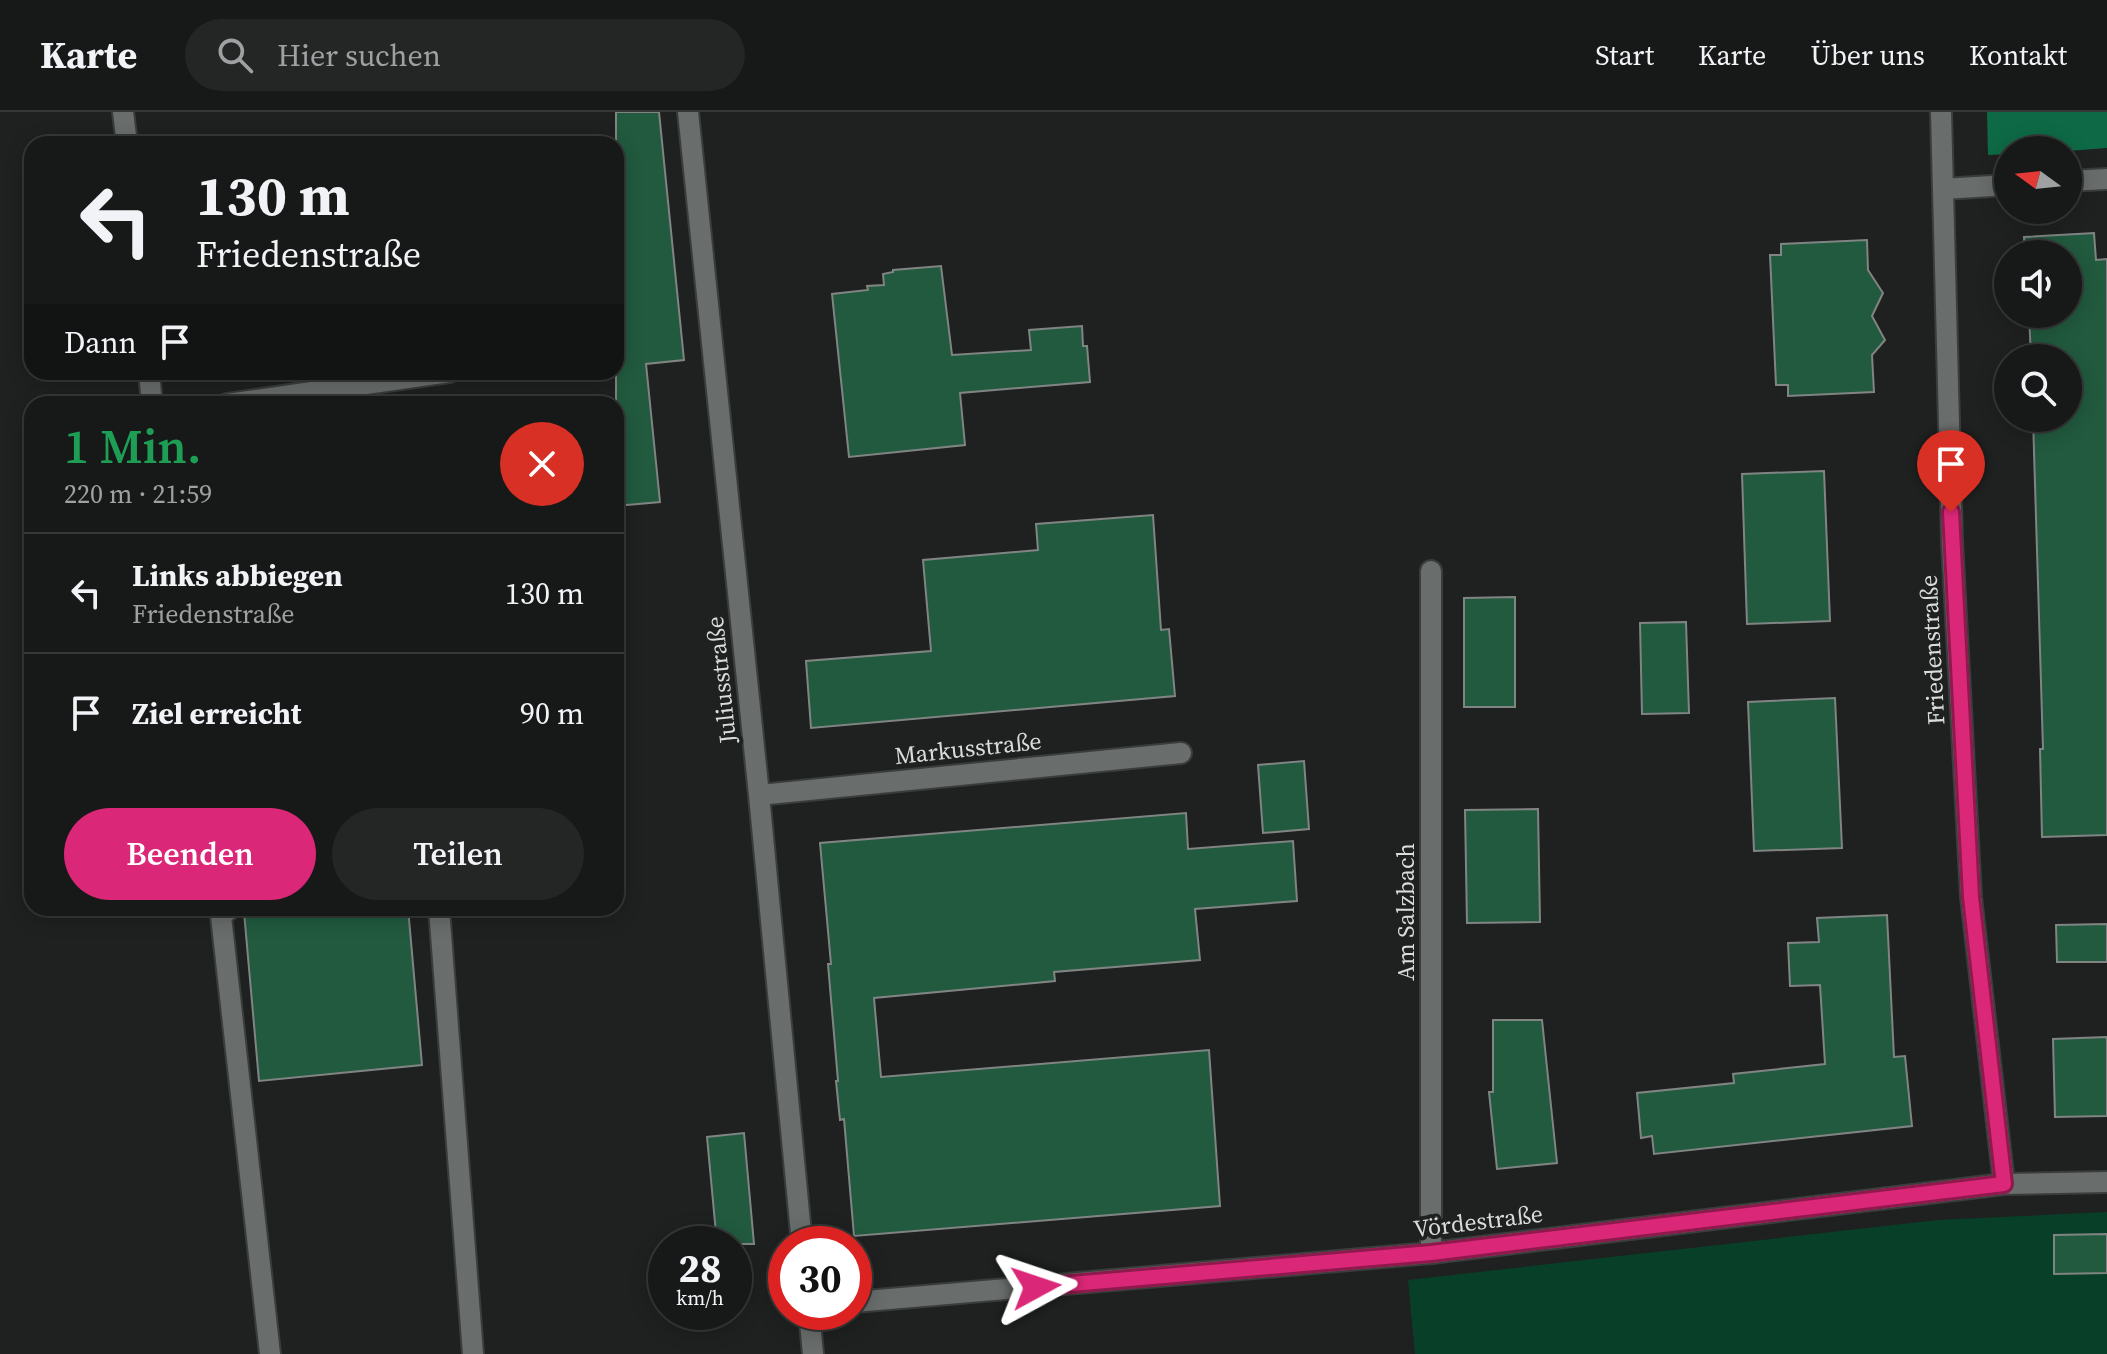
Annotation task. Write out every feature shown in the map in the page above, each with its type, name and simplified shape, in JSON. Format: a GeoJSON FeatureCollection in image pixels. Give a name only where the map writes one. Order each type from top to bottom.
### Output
{"type":"FeatureCollection","features":[{"type":"Feature","properties":{"kind":"street"},"geometry":{"type":"LineString","coordinates":[[123,112],[126,136]]}},
{"type":"Feature","properties":{"kind":"street","name":"Juliusstraße"},"geometry":{"type":"LineString","coordinates":[[688,112],[800,1226]]}},
{"type":"Feature","properties":{"kind":"street","name":"Friedenstraße"},"geometry":{"type":"LineString","coordinates":[[1941,112],[1952,541],[1971,897],[2004,1184]]}},
{"type":"Feature","properties":{"kind":"street"},"geometry":{"type":"LineString","coordinates":[[2082,180],[2107,179]]}},
{"type":"Feature","properties":{"kind":"street"},"geometry":{"type":"LineString","coordinates":[[1943,189],[1994,186]]}},
{"type":"Feature","properties":{"kind":"street"},"geometry":{"type":"LineString","coordinates":[[283,396],[394,380]]}},
{"type":"Feature","properties":{"kind":"street","name":"Am Salzbach"},"geometry":{"type":"LineString","coordinates":[[1431,571],[1431,1253]]}},
{"type":"Feature","properties":{"kind":"street","name":"Markusstraße"},"geometry":{"type":"LineString","coordinates":[[759,795],[1181,753]]}},
{"type":"Feature","properties":{"kind":"street"},"geometry":{"type":"LineString","coordinates":[[221,916],[270,1354]]}},
{"type":"Feature","properties":{"kind":"street"},"geometry":{"type":"LineString","coordinates":[[440,916],[473,1354]]}},
{"type":"Feature","properties":{"kind":"street","name":"Vördestraße"},"geometry":{"type":"LineString","coordinates":[[872,1300],[1431,1253],[2004,1184],[2107,1182]]}},
{"type":"Feature","properties":{"kind":"street"},"geometry":{"type":"LineString","coordinates":[[811,1330],[813,1354]]}},
{"type":"Feature","properties":{"kind":"green space"},"geometry":{"type":"Polygon","coordinates":[[[1987,112],[2107,112],[2107,148],[2082,150],[2082,136],[1994,136],[1994,155],[1988,155],[1987,112]]]}},
{"type":"Feature","properties":{"kind":"green space"},"geometry":{"type":"Polygon","coordinates":[[[2107,1212],[2107,1354],[1415,1354],[1408,1280],[1938,1220],[2107,1212]]]}},
{"type":"Feature","properties":{"kind":"building"},"geometry":{"type":"Polygon","coordinates":[[[616,112],[659,112],[684,360],[646,364],[660,502],[624,505],[624,396],[616,396],[616,380],[624,380],[624,136],[616,136],[616,112]]]}},
{"type":"Feature","properties":{"kind":"building"},"geometry":{"type":"Polygon","coordinates":[[[2094,233],[2096,260],[2107,259],[2107,835],[2042,837],[2040,749],[2043,749],[2033,432],[2082,432],[2082,344],[2030,344],[2030,328],[2082,328],[2082,240],[2024,240],[2024,237],[2094,233]]]}},
{"type":"Feature","properties":{"kind":"building"},"geometry":{"type":"Polygon","coordinates":[[[1867,240],[1868,270],[1883,293],[1872,316],[1885,340],[1872,355],[1874,392],[1788,396],[1788,385],[1776,385],[1770,255],[1781,255],[1781,244],[1867,240]]]}},
{"type":"Feature","properties":{"kind":"building"},"geometry":{"type":"Polygon","coordinates":[[[941,266],[952,355],[1031,350],[1029,330],[1082,326],[1090,382],[960,393],[965,445],[849,457],[832,294],[884,285],[883,274],[893,270],[941,266]]]}},
{"type":"Feature","properties":{"kind":"building"},"geometry":{"type":"Polygon","coordinates":[[[1824,471],[1830,621],[1747,624],[1742,474],[1824,471]]]}},
{"type":"Feature","properties":{"kind":"building"},"geometry":{"type":"Polygon","coordinates":[[[1153,515],[1161,630],[1169,629],[1175,696],[811,728],[806,661],[931,651],[923,560],[1038,550],[1036,524],[1153,515]]]}},
{"type":"Feature","properties":{"kind":"building"},"geometry":{"type":"Polygon","coordinates":[[[1515,597],[1515,707],[1464,707],[1464,598],[1515,597]]]}},
{"type":"Feature","properties":{"kind":"building"},"geometry":{"type":"Polygon","coordinates":[[[1686,622],[1689,713],[1642,714],[1640,623],[1686,622]]]}},
{"type":"Feature","properties":{"kind":"building"},"geometry":{"type":"Polygon","coordinates":[[[1835,698],[1842,848],[1754,851],[1748,702],[1835,698]]]}},
{"type":"Feature","properties":{"kind":"building"},"geometry":{"type":"Polygon","coordinates":[[[1304,761],[1309,829],[1263,833],[1258,765],[1304,761]]]}},
{"type":"Feature","properties":{"kind":"building"},"geometry":{"type":"Polygon","coordinates":[[[1538,809],[1540,922],[1467,923],[1465,810],[1538,809]]]}},
{"type":"Feature","properties":{"kind":"building"},"geometry":{"type":"Polygon","coordinates":[[[1186,813],[1188,849],[1293,841],[1297,901],[1195,909],[1200,960],[1054,972],[1055,981],[874,998],[881,1077],[1209,1050],[1220,1206],[872,1235],[872,1226],[853,1226],[844,1119],[840,1120],[836,1081],[828,964],[831,964],[820,843],[1186,813]]]}},
{"type":"Feature","properties":{"kind":"building"},"geometry":{"type":"Polygon","coordinates":[[[1887,915],[1894,1057],[1905,1056],[1912,1126],[1654,1154],[1652,1136],[1641,1138],[1637,1093],[1734,1083],[1733,1074],[1825,1064],[1820,985],[1790,986],[1788,943],[1819,942],[1817,918],[1887,915]]]}},
{"type":"Feature","properties":{"kind":"building"},"geometry":{"type":"Polygon","coordinates":[[[244,916],[409,916],[422,1065],[259,1081],[244,916]]]}},
{"type":"Feature","properties":{"kind":"building"},"geometry":{"type":"Polygon","coordinates":[[[2107,924],[2107,962],[2057,962],[2056,925],[2107,924]]]}},
{"type":"Feature","properties":{"kind":"building"},"geometry":{"type":"Polygon","coordinates":[[[1493,1020],[1542,1020],[1557,1163],[1497,1169],[1489,1092],[1493,1092],[1493,1020]]]}},
{"type":"Feature","properties":{"kind":"building"},"geometry":{"type":"Polygon","coordinates":[[[2107,1037],[2107,1116],[2055,1117],[2053,1039],[2107,1037]]]}},
{"type":"Feature","properties":{"kind":"building"},"geometry":{"type":"Polygon","coordinates":[[[744,1133],[754,1244],[752,1226],[715,1226],[707,1137],[744,1133]]]}},
{"type":"Feature","properties":{"kind":"building"},"geometry":{"type":"Polygon","coordinates":[[[2107,1234],[2107,1273],[2054,1274],[2054,1235],[2107,1234]]]}},
{"type":"Feature","properties":{"kind":"route"},"geometry":{"type":"LineString","coordinates":[[1036,1287],[1431,1253],[2004,1184],[1971,897],[1951,512]]}}]}
